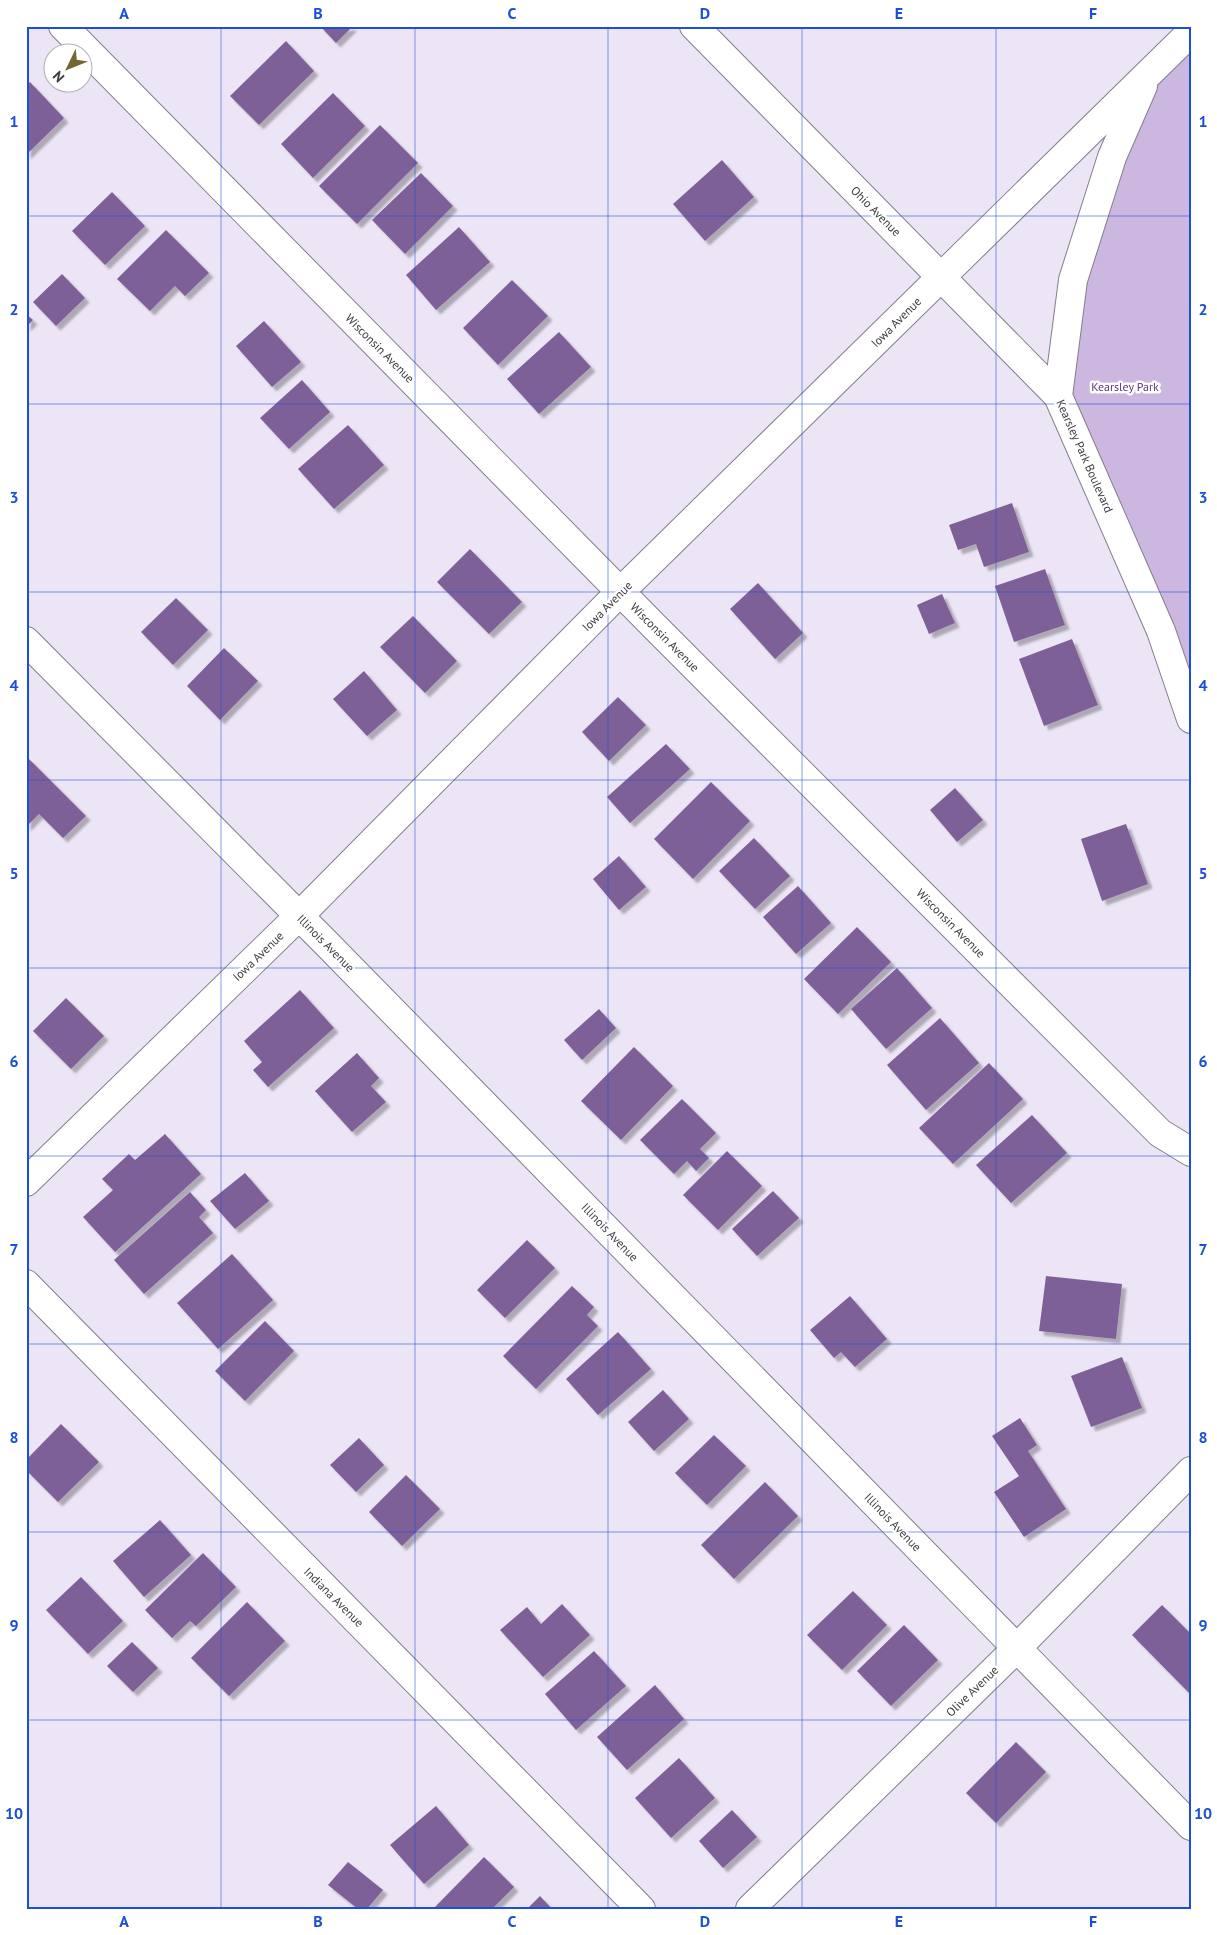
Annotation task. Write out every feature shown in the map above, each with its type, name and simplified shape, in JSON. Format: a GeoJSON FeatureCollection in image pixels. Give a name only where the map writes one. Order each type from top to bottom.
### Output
{"type":"FeatureCollection","features":[{"type":"Feature","properties":{"kind":"street","name":"Wisconsin Avenue"},"geometry":{"type":"LineString","coordinates":[[63,26],[620,592],[1160,1132],[1191,1152]]}},
{"type":"Feature","properties":{"kind":"street","name":"Ohio Avenue"},"geometry":{"type":"LineString","coordinates":[[694,26],[1058,396]]}},
{"type":"Feature","properties":{"kind":"street","name":"Iowa Avenue"},"geometry":{"type":"LineString","coordinates":[[26,1182],[299,916],[620,592],[1191,32]]}},
{"type":"Feature","properties":{"kind":"street","name":"Kearsley Park Boulevard"},"geometry":{"type":"LineString","coordinates":[[1149,73],[1112,157],[1073,280],[1058,396],[1162,631],[1191,719]]}},
{"type":"Feature","properties":{"kind":"street","name":"Illinois Avenue"},"geometry":{"type":"LineString","coordinates":[[26,642],[299,916],[1191,1826]]}},
{"type":"Feature","properties":{"kind":"street","name":"Indiana Avenue"},"geometry":{"type":"LineString","coordinates":[[26,1284],[641,1909]]}},
{"type":"Feature","properties":{"kind":"street","name":"Olive Avenue"},"geometry":{"type":"LineString","coordinates":[[750,1909],[1017,1648],[1191,1471]]}},
{"type":"Feature","properties":{"kind":"green space","name":"Kearsley Park"},"geometry":{"type":"Polygon","coordinates":[[[1191,32],[1191,719],[1058,396],[1073,280],[1149,73],[1191,32]]]}},
{"type":"Feature","properties":{"kind":"building"},"geometry":{"type":"Polygon","coordinates":[[[320,26],[353,26],[336,43],[320,26]]]}},
{"type":"Feature","properties":{"kind":"building"},"geometry":{"type":"Polygon","coordinates":[[[286,41],[314,71],[259,125],[230,96],[286,41]]]}},
{"type":"Feature","properties":{"kind":"building"},"geometry":{"type":"Polygon","coordinates":[[[30,82],[64,118],[26,155],[26,86],[30,82]]]}},
{"type":"Feature","properties":{"kind":"building"},"geometry":{"type":"Polygon","coordinates":[[[333,93],[365,126],[313,178],[281,144],[333,93]]]}},
{"type":"Feature","properties":{"kind":"building"},"geometry":{"type":"Polygon","coordinates":[[[380,125],[418,163],[357,224],[319,186],[380,125]]]}},
{"type":"Feature","properties":{"kind":"building"},"geometry":{"type":"Polygon","coordinates":[[[722,160],[754,197],[705,241],[673,204],[722,160]]]}},
{"type":"Feature","properties":{"kind":"building"},"geometry":{"type":"Polygon","coordinates":[[[421,173],[453,206],[405,254],[372,220],[421,173]]]}},
{"type":"Feature","properties":{"kind":"building"},"geometry":{"type":"Polygon","coordinates":[[[112,192],[145,226],[105,265],[72,231],[112,192]]]}},
{"type":"Feature","properties":{"kind":"building"},"geometry":{"type":"Polygon","coordinates":[[[459,227],[490,262],[436,310],[406,275],[459,227]]]}},
{"type":"Feature","properties":{"kind":"building"},"geometry":{"type":"Polygon","coordinates":[[[166,230],[209,273],[185,296],[175,286],[150,311],[117,279],[166,230]]]}},
{"type":"Feature","properties":{"kind":"building"},"geometry":{"type":"Polygon","coordinates":[[[62,274],[85,298],[56,326],[33,302],[62,274]]]}},
{"type":"Feature","properties":{"kind":"building"},"geometry":{"type":"Polygon","coordinates":[[[512,280],[548,316],[498,365],[463,328],[512,280]]]}},
{"type":"Feature","properties":{"kind":"building"},"geometry":{"type":"Polygon","coordinates":[[[26,314],[33,320],[26,327],[26,314]]]}},
{"type":"Feature","properties":{"kind":"building"},"geometry":{"type":"Polygon","coordinates":[[[264,321],[301,362],[272,387],[236,346],[264,321]]]}},
{"type":"Feature","properties":{"kind":"building"},"geometry":{"type":"Polygon","coordinates":[[[559,332],[591,367],[539,414],[507,379],[559,332]]]}},
{"type":"Feature","properties":{"kind":"building"},"geometry":{"type":"Polygon","coordinates":[[[302,380],[330,412],[289,449],[260,418],[302,380]]]}},
{"type":"Feature","properties":{"kind":"building"},"geometry":{"type":"Polygon","coordinates":[[[348,425],[384,465],[334,509],[298,469],[348,425]]]}},
{"type":"Feature","properties":{"kind":"building"},"geometry":{"type":"Polygon","coordinates":[[[1012,503],[1029,552],[984,567],[976,544],[958,550],[949,525],[1012,503]]]}},
{"type":"Feature","properties":{"kind":"building"},"geometry":{"type":"Polygon","coordinates":[[[470,549],[522,602],[489,634],[437,582],[470,549]]]}},
{"type":"Feature","properties":{"kind":"building"},"geometry":{"type":"Polygon","coordinates":[[[1045,569],[1065,625],[1014,642],[995,586],[1045,569]]]}},
{"type":"Feature","properties":{"kind":"building"},"geometry":{"type":"Polygon","coordinates":[[[758,583],[803,633],[775,659],[730,609],[758,583]]]}},
{"type":"Feature","properties":{"kind":"building"},"geometry":{"type":"Polygon","coordinates":[[[942,594],[955,623],[929,634],[917,605],[942,594]]]}},
{"type":"Feature","properties":{"kind":"building"},"geometry":{"type":"Polygon","coordinates":[[[176,598],[208,630],[173,665],[141,632],[176,598]]]}},
{"type":"Feature","properties":{"kind":"building"},"geometry":{"type":"Polygon","coordinates":[[[413,616],[457,661],[425,693],[380,647],[413,616]]]}},
{"type":"Feature","properties":{"kind":"building"},"geometry":{"type":"Polygon","coordinates":[[[1072,639],[1098,705],[1044,726],[1019,659],[1072,639]]]}},
{"type":"Feature","properties":{"kind":"building"},"geometry":{"type":"Polygon","coordinates":[[[224,648],[258,681],[220,720],[187,686],[224,648]]]}},
{"type":"Feature","properties":{"kind":"building"},"geometry":{"type":"Polygon","coordinates":[[[364,671],[397,710],[367,736],[333,699],[364,671]]]}},
{"type":"Feature","properties":{"kind":"building"},"geometry":{"type":"Polygon","coordinates":[[[618,697],[646,725],[609,761],[582,732],[618,697]]]}},
{"type":"Feature","properties":{"kind":"building"},"geometry":{"type":"Polygon","coordinates":[[[666,744],[690,769],[630,823],[607,797],[666,744]]]}},
{"type":"Feature","properties":{"kind":"building"},"geometry":{"type":"Polygon","coordinates":[[[28,758],[86,816],[63,838],[39,814],[26,827],[26,759],[28,758]]]}},
{"type":"Feature","properties":{"kind":"building"},"geometry":{"type":"Polygon","coordinates":[[[711,782],[750,821],[693,879],[654,839],[711,782]]]}},
{"type":"Feature","properties":{"kind":"building"},"geometry":{"type":"Polygon","coordinates":[[[955,788],[983,820],[957,842],[930,810],[955,788]]]}},
{"type":"Feature","properties":{"kind":"building"},"geometry":{"type":"Polygon","coordinates":[[[1126,824],[1148,884],[1102,901],[1081,839],[1126,824]]]}},
{"type":"Feature","properties":{"kind":"building"},"geometry":{"type":"Polygon","coordinates":[[[754,838],[790,876],[755,909],[719,871],[754,838]]]}},
{"type":"Feature","properties":{"kind":"building"},"geometry":{"type":"Polygon","coordinates":[[[619,856],[646,887],[619,910],[593,879],[619,856]]]}},
{"type":"Feature","properties":{"kind":"building"},"geometry":{"type":"Polygon","coordinates":[[[798,886],[831,923],[796,954],[763,917],[798,886]]]}},
{"type":"Feature","properties":{"kind":"building"},"geometry":{"type":"Polygon","coordinates":[[[857,927],[891,962],[838,1014],[804,979],[857,927]]]}},
{"type":"Feature","properties":{"kind":"building"},"geometry":{"type":"Polygon","coordinates":[[[897,968],[932,1008],[886,1049],[851,1009],[897,968]]]}},
{"type":"Feature","properties":{"kind":"building"},"geometry":{"type":"Polygon","coordinates":[[[300,990],[334,1028],[268,1087],[253,1070],[262,1062],[244,1041],[300,990]]]}},
{"type":"Feature","properties":{"kind":"building"},"geometry":{"type":"Polygon","coordinates":[[[66,998],[104,1036],[71,1069],[33,1031],[66,998]]]}},
{"type":"Feature","properties":{"kind":"building"},"geometry":{"type":"Polygon","coordinates":[[[599,1009],[616,1028],[582,1060],[564,1040],[599,1009]]]}},
{"type":"Feature","properties":{"kind":"building"},"geometry":{"type":"Polygon","coordinates":[[[940,1018],[979,1063],[926,1110],[887,1065],[940,1018]]]}},
{"type":"Feature","properties":{"kind":"building"},"geometry":{"type":"Polygon","coordinates":[[[634,1047],[673,1086],[621,1140],[581,1101],[634,1047]]]}},
{"type":"Feature","properties":{"kind":"building"},"geometry":{"type":"Polygon","coordinates":[[[357,1053],[379,1078],[371,1086],[386,1102],[352,1132],[315,1091],[357,1053]]]}},
{"type":"Feature","properties":{"kind":"building"},"geometry":{"type":"Polygon","coordinates":[[[989,1063],[1023,1099],[953,1164],[919,1128],[989,1063]]]}},
{"type":"Feature","properties":{"kind":"building"},"geometry":{"type":"Polygon","coordinates":[[[682,1099],[716,1133],[700,1149],[709,1158],[696,1171],[687,1161],[674,1174],[640,1140],[682,1099]]]}},
{"type":"Feature","properties":{"kind":"building"},"geometry":{"type":"Polygon","coordinates":[[[1032,1115],[1067,1153],[1011,1203],[976,1165],[1032,1115]]]}},
{"type":"Feature","properties":{"kind":"building"},"geometry":{"type":"Polygon","coordinates":[[[165,1134],[201,1174],[115,1252],[83,1217],[113,1190],[102,1179],[129,1154],[135,1160],[165,1134]]]}},
{"type":"Feature","properties":{"kind":"building"},"geometry":{"type":"Polygon","coordinates":[[[727,1151],[762,1186],[718,1230],[683,1195],[727,1151]]]}},
{"type":"Feature","properties":{"kind":"building"},"geometry":{"type":"Polygon","coordinates":[[[245,1173],[269,1201],[235,1229],[210,1201],[245,1173]]]}},
{"type":"Feature","properties":{"kind":"building"},"geometry":{"type":"Polygon","coordinates":[[[773,1191],[799,1218],[757,1256],[732,1229],[773,1191]]]}},
{"type":"Feature","properties":{"kind":"building"},"geometry":{"type":"Polygon","coordinates":[[[190,1192],[206,1210],[199,1217],[213,1233],[144,1294],[114,1260],[190,1192]]]}},
{"type":"Feature","properties":{"kind":"building"},"geometry":{"type":"Polygon","coordinates":[[[527,1240],[555,1268],[505,1318],[477,1290],[527,1240]]]}},
{"type":"Feature","properties":{"kind":"building"},"geometry":{"type":"Polygon","coordinates":[[[232,1254],[273,1300],[218,1349],[177,1303],[232,1254]]]}},
{"type":"Feature","properties":{"kind":"building"},"geometry":{"type":"Polygon","coordinates":[[[1046,1276],[1122,1284],[1116,1339],[1039,1331],[1046,1276]]]}},
{"type":"Feature","properties":{"kind":"building"},"geometry":{"type":"Polygon","coordinates":[[[572,1286],[594,1307],[587,1315],[598,1326],[536,1389],[503,1356],[572,1286]]]}},
{"type":"Feature","properties":{"kind":"building"},"geometry":{"type":"Polygon","coordinates":[[[850,1296],[887,1339],[855,1367],[841,1352],[834,1358],[810,1330],[850,1296]]]}},
{"type":"Feature","properties":{"kind":"building"},"geometry":{"type":"Polygon","coordinates":[[[265,1321],[294,1351],[245,1401],[215,1371],[265,1321]]]}},
{"type":"Feature","properties":{"kind":"building"},"geometry":{"type":"Polygon","coordinates":[[[618,1332],[651,1369],[598,1415],[566,1379],[618,1332]]]}},
{"type":"Feature","properties":{"kind":"building"},"geometry":{"type":"Polygon","coordinates":[[[1122,1357],[1142,1408],[1091,1427],[1071,1376],[1122,1357]]]}},
{"type":"Feature","properties":{"kind":"building"},"geometry":{"type":"Polygon","coordinates":[[[663,1390],[689,1419],[654,1451],[628,1422],[663,1390]]]}},
{"type":"Feature","properties":{"kind":"building"},"geometry":{"type":"Polygon","coordinates":[[[1020,1418],[1037,1445],[1028,1451],[1066,1509],[1024,1537],[994,1492],[1019,1476],[992,1436],[1020,1418]]]}},
{"type":"Feature","properties":{"kind":"building"},"geometry":{"type":"Polygon","coordinates":[[[61,1424],[99,1462],[58,1502],[26,1470],[26,1460],[61,1424]]]}},
{"type":"Feature","properties":{"kind":"building"},"geometry":{"type":"Polygon","coordinates":[[[714,1435],[746,1466],[707,1505],[675,1473],[714,1435]]]}},
{"type":"Feature","properties":{"kind":"building"},"geometry":{"type":"Polygon","coordinates":[[[359,1438],[384,1465],[356,1492],[330,1465],[359,1438]]]}},
{"type":"Feature","properties":{"kind":"building"},"geometry":{"type":"Polygon","coordinates":[[[406,1475],[440,1509],[402,1546],[369,1512],[406,1475]]]}},
{"type":"Feature","properties":{"kind":"building"},"geometry":{"type":"Polygon","coordinates":[[[765,1482],[798,1516],[734,1579],[701,1545],[765,1482]]]}},
{"type":"Feature","properties":{"kind":"building"},"geometry":{"type":"Polygon","coordinates":[[[160,1520],[191,1555],[144,1597],[113,1561],[160,1520]]]}},
{"type":"Feature","properties":{"kind":"building"},"geometry":{"type":"Polygon","coordinates":[[[203,1553],[236,1587],[196,1626],[190,1621],[172,1638],[145,1610],[203,1553]]]}},
{"type":"Feature","properties":{"kind":"building"},"geometry":{"type":"Polygon","coordinates":[[[81,1577],[123,1621],[88,1654],[46,1610],[81,1577]]]}},
{"type":"Feature","properties":{"kind":"building"},"geometry":{"type":"Polygon","coordinates":[[[853,1591],[887,1625],[842,1670],[807,1635],[853,1591]]]}},
{"type":"Feature","properties":{"kind":"building"},"geometry":{"type":"Polygon","coordinates":[[[247,1602],[285,1641],[229,1696],[191,1658],[247,1602]]]}},
{"type":"Feature","properties":{"kind":"building"},"geometry":{"type":"Polygon","coordinates":[[[562,1604],[590,1635],[543,1677],[500,1630],[527,1607],[541,1624],[562,1604]]]}},
{"type":"Feature","properties":{"kind":"building"},"geometry":{"type":"Polygon","coordinates":[[[1162,1605],[1191,1634],[1191,1695],[1132,1635],[1162,1605]]]}},
{"type":"Feature","properties":{"kind":"building"},"geometry":{"type":"Polygon","coordinates":[[[904,1625],[938,1660],[891,1706],[857,1671],[904,1625]]]}},
{"type":"Feature","properties":{"kind":"building"},"geometry":{"type":"Polygon","coordinates":[[[132,1642],[158,1668],[133,1692],[107,1666],[132,1642]]]}},
{"type":"Feature","properties":{"kind":"building"},"geometry":{"type":"Polygon","coordinates":[[[594,1651],[626,1686],[576,1730],[545,1694],[594,1651]]]}},
{"type":"Feature","properties":{"kind":"building"},"geometry":{"type":"Polygon","coordinates":[[[655,1685],[684,1719],[627,1770],[597,1737],[655,1685]]]}},
{"type":"Feature","properties":{"kind":"building"},"geometry":{"type":"Polygon","coordinates":[[[1016,1742],[1046,1772],[996,1823],[966,1793],[1016,1742]]]}},
{"type":"Feature","properties":{"kind":"building"},"geometry":{"type":"Polygon","coordinates":[[[679,1758],[715,1798],[671,1838],[635,1798],[679,1758]]]}},
{"type":"Feature","properties":{"kind":"building"},"geometry":{"type":"Polygon","coordinates":[[[436,1806],[469,1845],[424,1884],[390,1845],[436,1806]]]}},
{"type":"Feature","properties":{"kind":"building"},"geometry":{"type":"Polygon","coordinates":[[[732,1810],[757,1837],[723,1868],[699,1841],[732,1810]]]}},
{"type":"Feature","properties":{"kind":"building"},"geometry":{"type":"Polygon","coordinates":[[[484,1857],[514,1887],[492,1909],[433,1909],[484,1857]]]}},
{"type":"Feature","properties":{"kind":"building"},"geometry":{"type":"Polygon","coordinates":[[[348,1862],[383,1890],[367,1909],[358,1909],[328,1885],[348,1862]]]}},
{"type":"Feature","properties":{"kind":"building"},"geometry":{"type":"Polygon","coordinates":[[[540,1896],[552,1909],[527,1909],[540,1896]]]}}]}
